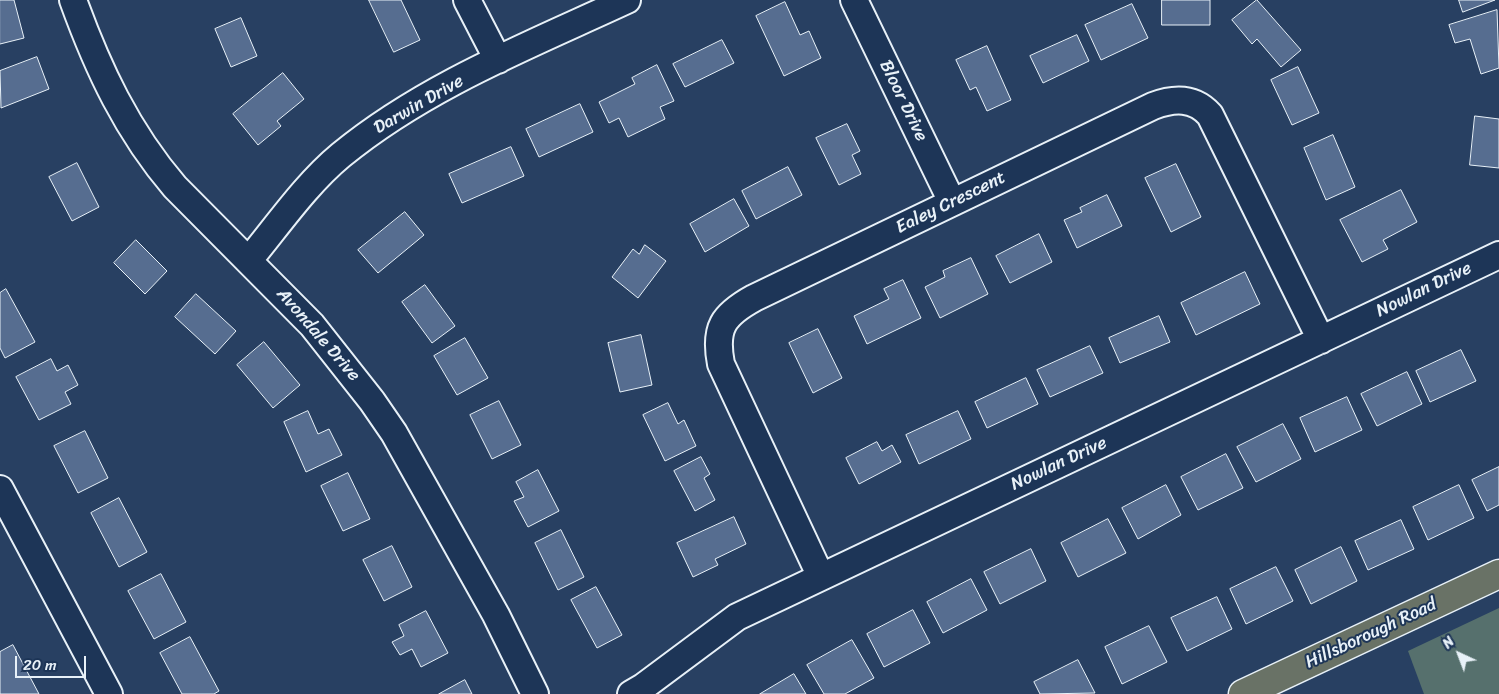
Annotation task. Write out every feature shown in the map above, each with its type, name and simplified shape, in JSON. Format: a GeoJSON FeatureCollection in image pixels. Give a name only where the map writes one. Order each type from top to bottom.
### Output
{"type":"FeatureCollection","features":[{"type":"Feature","properties":{"kind":"main road","name":"Hillsborough Road"},"geometry":{"type":"LineString","coordinates":[[1243,694],[1499,574]]}},
{"type":"Feature","properties":{"kind":"street","name":"Avondale Drive"},"geometry":{"type":"LineString","coordinates":[[73,0],[104,78],[143,146],[174,187],[312,325],[353,375],[394,433],[496,615],[535,694]]}},
{"type":"Feature","properties":{"kind":"street"},"geometry":{"type":"LineString","coordinates":[[467,0],[498,60]]}},
{"type":"Feature","properties":{"kind":"street","name":"Darwin Drive"},"geometry":{"type":"LineString","coordinates":[[249,260],[310,186],[340,156],[390,120],[498,60],[627,0]]}},
{"type":"Feature","properties":{"kind":"street","name":"Bloor Drive"},"geometry":{"type":"LineString","coordinates":[[854,0],[952,202]]}},
{"type":"Feature","properties":{"kind":"street","name":"Ealey Crescent"},"geometry":{"type":"LineString","coordinates":[[821,578],[721,364],[718,348],[721,326],[728,315],[754,298],[1153,106],[1168,100],[1182,100],[1194,103],[1204,109],[1214,123],[1321,340]]}},
{"type":"Feature","properties":{"kind":"street","name":"Nowlan Drive"},"geometry":{"type":"LineString","coordinates":[[630,694],[643,687],[737,617],[1499,255]]}},
{"type":"Feature","properties":{"kind":"street"},"geometry":{"type":"LineString","coordinates":[[0,489],[109,694]]}},
{"type":"Feature","properties":{"kind":"green space"},"geometry":{"type":"Polygon","coordinates":[[[1499,608],[1499,694],[1424,694],[1408,651],[1499,608]]]}},
{"type":"Feature","properties":{"kind":"building"},"geometry":{"type":"Polygon","coordinates":[[[0,0],[14,0],[24,38],[0,44],[0,0]]]}},
{"type":"Feature","properties":{"kind":"building"},"geometry":{"type":"Polygon","coordinates":[[[369,0],[401,0],[420,40],[394,52],[369,0]]]}},
{"type":"Feature","properties":{"kind":"building"},"geometry":{"type":"Polygon","coordinates":[[[1162,0],[1210,0],[1210,25],[1162,25],[1162,0]]]}},
{"type":"Feature","properties":{"kind":"building"},"geometry":{"type":"Polygon","coordinates":[[[1257,0],[1301,50],[1281,67],[1257,39],[1252,44],[1232,20],[1257,0]]]}},
{"type":"Feature","properties":{"kind":"building"},"geometry":{"type":"Polygon","coordinates":[[[1459,0],[1495,0],[1463,12],[1459,0]]]}},
{"type":"Feature","properties":{"kind":"building"},"geometry":{"type":"Polygon","coordinates":[[[785,2],[800,35],[809,31],[821,58],[784,76],[756,16],[785,2]]]}},
{"type":"Feature","properties":{"kind":"building"},"geometry":{"type":"Polygon","coordinates":[[[1132,4],[1148,38],[1101,60],[1085,25],[1132,4]]]}},
{"type":"Feature","properties":{"kind":"building"},"geometry":{"type":"Polygon","coordinates":[[[1497,10],[1499,68],[1481,74],[1470,39],[1455,43],[1449,25],[1497,10]]]}},
{"type":"Feature","properties":{"kind":"building"},"geometry":{"type":"Polygon","coordinates":[[[241,18],[257,56],[231,67],[215,29],[241,18]]]}},
{"type":"Feature","properties":{"kind":"building"},"geometry":{"type":"Polygon","coordinates":[[[1077,35],[1089,61],[1043,83],[1030,56],[1077,35]]]}},
{"type":"Feature","properties":{"kind":"building"},"geometry":{"type":"Polygon","coordinates":[[[722,40],[734,63],[685,87],[673,64],[722,40]]]}},
{"type":"Feature","properties":{"kind":"building"},"geometry":{"type":"Polygon","coordinates":[[[987,46],[1011,100],[987,111],[976,87],[970,90],[956,60],[987,46]]]}},
{"type":"Feature","properties":{"kind":"building"},"geometry":{"type":"Polygon","coordinates":[[[37,57],[49,89],[1,108],[0,71],[37,57]]]}},
{"type":"Feature","properties":{"kind":"building"},"geometry":{"type":"Polygon","coordinates":[[[657,65],[674,101],[660,107],[665,119],[628,137],[619,118],[609,123],[599,102],[635,84],[632,78],[657,65]]]}},
{"type":"Feature","properties":{"kind":"building"},"geometry":{"type":"Polygon","coordinates":[[[1298,67],[1319,113],[1292,125],[1271,80],[1298,67]]]}},
{"type":"Feature","properties":{"kind":"building"},"geometry":{"type":"Polygon","coordinates":[[[283,73],[304,99],[277,121],[281,126],[258,145],[233,114],[283,73]]]}},
{"type":"Feature","properties":{"kind":"building"},"geometry":{"type":"Polygon","coordinates":[[[580,104],[593,132],[539,157],[526,129],[580,104]]]}},
{"type":"Feature","properties":{"kind":"building"},"geometry":{"type":"Polygon","coordinates":[[[1475,116],[1499,119],[1499,168],[1470,165],[1475,116]]]}},
{"type":"Feature","properties":{"kind":"building"},"geometry":{"type":"Polygon","coordinates":[[[847,124],[860,151],[852,155],[861,174],[839,185],[816,138],[847,124]]]}},
{"type":"Feature","properties":{"kind":"building"},"geometry":{"type":"Polygon","coordinates":[[[1333,135],[1355,187],[1326,200],[1304,148],[1333,135]]]}},
{"type":"Feature","properties":{"kind":"building"},"geometry":{"type":"Polygon","coordinates":[[[511,147],[524,176],[462,203],[449,174],[511,147]]]}},
{"type":"Feature","properties":{"kind":"building"},"geometry":{"type":"Polygon","coordinates":[[[77,163],[99,207],[72,221],[49,177],[77,163]]]}},
{"type":"Feature","properties":{"kind":"building"},"geometry":{"type":"Polygon","coordinates":[[[1176,164],[1201,217],[1171,232],[1145,178],[1176,164]]]}},
{"type":"Feature","properties":{"kind":"building"},"geometry":{"type":"Polygon","coordinates":[[[788,167],[802,195],[756,219],[742,191],[788,167]]]}},
{"type":"Feature","properties":{"kind":"building"},"geometry":{"type":"Polygon","coordinates":[[[1401,190],[1417,222],[1383,240],[1388,249],[1362,262],[1340,220],[1401,190]]]}},
{"type":"Feature","properties":{"kind":"building"},"geometry":{"type":"Polygon","coordinates":[[[1107,195],[1122,226],[1077,248],[1064,220],[1082,212],[1080,208],[1107,195]]]}},
{"type":"Feature","properties":{"kind":"building"},"geometry":{"type":"Polygon","coordinates":[[[734,199],[749,226],[705,252],[690,224],[734,199]]]}},
{"type":"Feature","properties":{"kind":"building"},"geometry":{"type":"Polygon","coordinates":[[[405,212],[424,235],[378,273],[358,250],[405,212]]]}},
{"type":"Feature","properties":{"kind":"building"},"geometry":{"type":"Polygon","coordinates":[[[1039,234],[1052,262],[1010,283],[996,256],[1039,234]]]}},
{"type":"Feature","properties":{"kind":"building"},"geometry":{"type":"Polygon","coordinates":[[[136,240],[167,271],[145,294],[114,263],[136,240]]]}},
{"type":"Feature","properties":{"kind":"building"},"geometry":{"type":"Polygon","coordinates":[[[645,245],[666,261],[638,298],[612,277],[633,249],[639,254],[645,245]]]}},
{"type":"Feature","properties":{"kind":"building"},"geometry":{"type":"Polygon","coordinates":[[[971,258],[988,294],[940,318],[925,287],[945,277],[943,271],[971,258]]]}},
{"type":"Feature","properties":{"kind":"building"},"geometry":{"type":"Polygon","coordinates":[[[1245,272],[1260,304],[1196,335],[1181,303],[1245,272]]]}},
{"type":"Feature","properties":{"kind":"building"},"geometry":{"type":"Polygon","coordinates":[[[903,280],[921,318],[867,344],[854,316],[889,299],[884,289],[903,280]]]}},
{"type":"Feature","properties":{"kind":"building"},"geometry":{"type":"Polygon","coordinates":[[[425,285],[455,326],[432,343],[402,302],[425,285]]]}},
{"type":"Feature","properties":{"kind":"building"},"geometry":{"type":"Polygon","coordinates":[[[6,289],[35,342],[5,358],[0,348],[0,293],[6,289]]]}},
{"type":"Feature","properties":{"kind":"building"},"geometry":{"type":"Polygon","coordinates":[[[196,294],[236,331],[215,354],[175,317],[196,294]]]}},
{"type":"Feature","properties":{"kind":"building"},"geometry":{"type":"Polygon","coordinates":[[[1159,316],[1170,342],[1120,363],[1109,338],[1159,316]]]}},
{"type":"Feature","properties":{"kind":"building"},"geometry":{"type":"Polygon","coordinates":[[[818,329],[842,378],[813,393],[789,343],[818,329]]]}},
{"type":"Feature","properties":{"kind":"building"},"geometry":{"type":"Polygon","coordinates":[[[641,335],[652,385],[620,392],[608,343],[641,335]]]}},
{"type":"Feature","properties":{"kind":"building"},"geometry":{"type":"Polygon","coordinates":[[[465,338],[488,378],[457,395],[434,356],[465,338]]]}},
{"type":"Feature","properties":{"kind":"building"},"geometry":{"type":"Polygon","coordinates":[[[264,342],[300,385],[273,408],[237,365],[264,342]]]}},
{"type":"Feature","properties":{"kind":"building"},"geometry":{"type":"Polygon","coordinates":[[[1090,346],[1103,373],[1050,397],[1037,370],[1090,346]]]}},
{"type":"Feature","properties":{"kind":"building"},"geometry":{"type":"Polygon","coordinates":[[[1461,350],[1476,381],[1430,402],[1416,371],[1461,350]]]}},
{"type":"Feature","properties":{"kind":"building"},"geometry":{"type":"Polygon","coordinates":[[[51,359],[57,371],[68,365],[78,385],[65,392],[71,404],[39,420],[16,377],[51,359]]]}},
{"type":"Feature","properties":{"kind":"building"},"geometry":{"type":"Polygon","coordinates":[[[1407,372],[1422,404],[1377,426],[1361,394],[1407,372]]]}},
{"type":"Feature","properties":{"kind":"building"},"geometry":{"type":"Polygon","coordinates":[[[1026,378],[1038,404],[987,428],[975,402],[1026,378]]]}},
{"type":"Feature","properties":{"kind":"building"},"geometry":{"type":"Polygon","coordinates":[[[1347,397],[1362,430],[1315,452],[1300,418],[1347,397]]]}},
{"type":"Feature","properties":{"kind":"building"},"geometry":{"type":"Polygon","coordinates":[[[499,401],[521,445],[492,459],[470,415],[499,401]]]}},
{"type":"Feature","properties":{"kind":"building"},"geometry":{"type":"Polygon","coordinates":[[[668,403],[678,424],[684,420],[696,446],[665,461],[643,415],[668,403]]]}},
{"type":"Feature","properties":{"kind":"building"},"geometry":{"type":"Polygon","coordinates":[[[308,411],[318,434],[329,429],[342,455],[306,472],[284,422],[308,411]]]}},
{"type":"Feature","properties":{"kind":"building"},"geometry":{"type":"Polygon","coordinates":[[[958,411],[971,439],[919,464],[906,435],[958,411]]]}},
{"type":"Feature","properties":{"kind":"building"},"geometry":{"type":"Polygon","coordinates":[[[1283,424],[1301,459],[1256,482],[1237,447],[1283,424]]]}},
{"type":"Feature","properties":{"kind":"building"},"geometry":{"type":"Polygon","coordinates":[[[85,431],[108,478],[78,493],[54,446],[85,431]]]}},
{"type":"Feature","properties":{"kind":"building"},"geometry":{"type":"Polygon","coordinates":[[[877,442],[882,451],[892,445],[901,462],[859,484],[846,458],[877,442]]]}},
{"type":"Feature","properties":{"kind":"building"},"geometry":{"type":"Polygon","coordinates":[[[1226,454],[1243,488],[1198,510],[1181,477],[1226,454]]]}},
{"type":"Feature","properties":{"kind":"building"},"geometry":{"type":"Polygon","coordinates":[[[701,457],[710,474],[704,478],[715,500],[695,511],[674,471],[701,457]]]}},
{"type":"Feature","properties":{"kind":"building"},"geometry":{"type":"Polygon","coordinates":[[[1499,467],[1499,505],[1487,511],[1472,480],[1499,467]]]}},
{"type":"Feature","properties":{"kind":"building"},"geometry":{"type":"Polygon","coordinates":[[[538,470],[559,511],[528,527],[514,501],[524,497],[516,482],[538,470]]]}},
{"type":"Feature","properties":{"kind":"building"},"geometry":{"type":"Polygon","coordinates":[[[348,473],[370,519],[343,531],[321,486],[348,473]]]}},
{"type":"Feature","properties":{"kind":"building"},"geometry":{"type":"Polygon","coordinates":[[[1166,485],[1181,515],[1138,539],[1122,508],[1166,485]]]}},
{"type":"Feature","properties":{"kind":"building"},"geometry":{"type":"Polygon","coordinates":[[[1459,485],[1474,518],[1428,540],[1413,507],[1459,485]]]}},
{"type":"Feature","properties":{"kind":"building"},"geometry":{"type":"Polygon","coordinates":[[[119,498],[147,552],[119,567],[91,513],[119,498]]]}},
{"type":"Feature","properties":{"kind":"building"},"geometry":{"type":"Polygon","coordinates":[[[734,517],[746,544],[715,559],[718,565],[693,577],[677,543],[734,517]]]}},
{"type":"Feature","properties":{"kind":"building"},"geometry":{"type":"Polygon","coordinates":[[[1108,519],[1126,553],[1078,577],[1061,543],[1108,519]]]}},
{"type":"Feature","properties":{"kind":"building"},"geometry":{"type":"Polygon","coordinates":[[[1401,520],[1414,549],[1368,570],[1355,541],[1401,520]]]}},
{"type":"Feature","properties":{"kind":"building"},"geometry":{"type":"Polygon","coordinates":[[[561,530],[584,577],[558,590],[535,543],[561,530]]]}},
{"type":"Feature","properties":{"kind":"building"},"geometry":{"type":"Polygon","coordinates":[[[392,546],[412,587],[384,601],[363,560],[392,546]]]}},
{"type":"Feature","properties":{"kind":"building"},"geometry":{"type":"Polygon","coordinates":[[[1341,547],[1357,581],[1311,604],[1295,570],[1341,547]]]}},
{"type":"Feature","properties":{"kind":"building"},"geometry":{"type":"Polygon","coordinates":[[[1031,549],[1046,581],[1000,604],[984,572],[1031,549]]]}},
{"type":"Feature","properties":{"kind":"building"},"geometry":{"type":"Polygon","coordinates":[[[1276,567],[1293,601],[1246,624],[1230,589],[1276,567]]]}},
{"type":"Feature","properties":{"kind":"building"},"geometry":{"type":"Polygon","coordinates":[[[161,574],[186,622],[154,639],[128,591],[161,574]]]}},
{"type":"Feature","properties":{"kind":"building"},"geometry":{"type":"Polygon","coordinates":[[[971,579],[987,610],[943,633],[927,602],[971,579]]]}},
{"type":"Feature","properties":{"kind":"building"},"geometry":{"type":"Polygon","coordinates":[[[596,587],[622,635],[597,648],[571,600],[596,587]]]}},
{"type":"Feature","properties":{"kind":"building"},"geometry":{"type":"Polygon","coordinates":[[[1217,597],[1232,629],[1187,651],[1171,618],[1217,597]]]}},
{"type":"Feature","properties":{"kind":"building"},"geometry":{"type":"Polygon","coordinates":[[[913,610],[930,643],[884,667],[867,634],[913,610]]]}},
{"type":"Feature","properties":{"kind":"building"},"geometry":{"type":"Polygon","coordinates":[[[426,611],[448,653],[421,667],[412,649],[400,655],[392,642],[404,636],[399,625],[426,611]]]}},
{"type":"Feature","properties":{"kind":"building"},"geometry":{"type":"Polygon","coordinates":[[[1149,626],[1167,662],[1122,684],[1105,647],[1149,626]]]}},
{"type":"Feature","properties":{"kind":"building"},"geometry":{"type":"Polygon","coordinates":[[[190,637],[219,691],[214,694],[182,694],[160,653],[190,637]]]}},
{"type":"Feature","properties":{"kind":"building"},"geometry":{"type":"Polygon","coordinates":[[[852,640],[874,678],[845,694],[824,694],[807,665],[852,640]]]}},
{"type":"Feature","properties":{"kind":"building"},"geometry":{"type":"Polygon","coordinates":[[[13,645],[39,694],[0,694],[0,652],[13,645]]]}},
{"type":"Feature","properties":{"kind":"building"},"geometry":{"type":"Polygon","coordinates":[[[1078,660],[1095,693],[1040,694],[1034,682],[1078,660]]]}},
{"type":"Feature","properties":{"kind":"building"},"geometry":{"type":"Polygon","coordinates":[[[794,674],[806,694],[760,694],[794,674]]]}},
{"type":"Feature","properties":{"kind":"building"},"geometry":{"type":"Polygon","coordinates":[[[465,680],[472,694],[439,694],[465,680]]]}}]}
